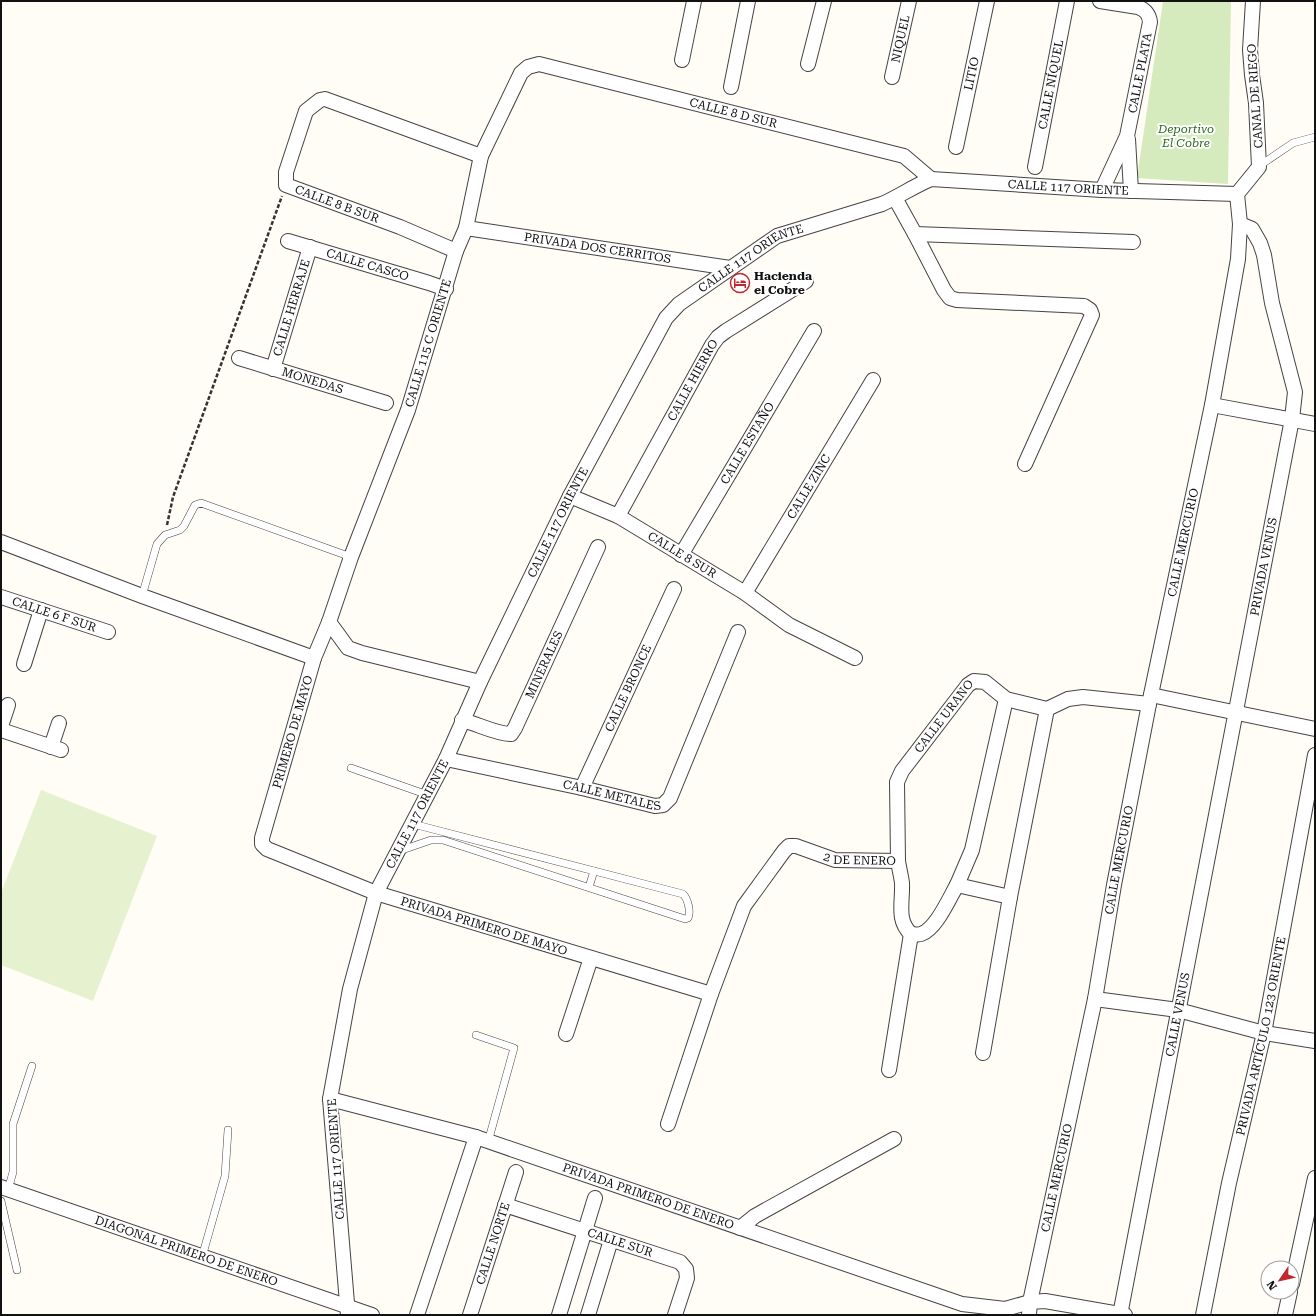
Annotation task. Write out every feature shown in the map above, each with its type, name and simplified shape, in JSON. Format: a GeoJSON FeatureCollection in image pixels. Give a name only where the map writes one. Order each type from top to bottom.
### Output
{"type":"FeatureCollection","features":[{"type":"Feature","properties":{"kind":"street"},"geometry":{"type":"LineString","coordinates":[[682,60],[694,1]]}},
{"type":"Feature","properties":{"kind":"street"},"geometry":{"type":"LineString","coordinates":[[731,87],[748,1]]}},
{"type":"Feature","properties":{"kind":"street"},"geometry":{"type":"LineString","coordinates":[[808,64],[824,1]]}},
{"type":"Feature","properties":{"kind":"street","name":"NIQUEL"},"geometry":{"type":"LineString","coordinates":[[892,77],[909,1]]}},
{"type":"Feature","properties":{"kind":"street","name":"LITIO"},"geometry":{"type":"LineString","coordinates":[[956,147],[986,1]]}},
{"type":"Feature","properties":{"kind":"street","name":"CALLE NÍQUEL"},"geometry":{"type":"LineString","coordinates":[[1035,167],[1067,1]]}},
{"type":"Feature","properties":{"kind":"street","name":"CALLE PLATA"},"geometry":{"type":"LineString","coordinates":[[1100,1],[1138,6],[1144,9],[1150,22],[1128,136],[1131,190]]}},
{"type":"Feature","properties":{"kind":"street","name":"CANAL DE RIEGO"},"geometry":{"type":"LineString","coordinates":[[1253,1],[1250,50],[1256,103],[1259,166]]}},
{"type":"Feature","properties":{"kind":"street","name":"CALLE 8 D SUR"},"geometry":{"type":"LineString","coordinates":[[528,67],[539,64],[904,156],[931,179]]}},
{"type":"Feature","properties":{"kind":"street","name":"CALLE 115 C ORIENTE"},"geometry":{"type":"LineString","coordinates":[[329,622],[408,410],[446,289],[456,251],[466,228],[481,156],[521,73],[528,67]]}},
{"type":"Feature","properties":{"kind":"street","name":"CALLE 8 B SUR"},"geometry":{"type":"LineString","coordinates":[[456,251],[400,227],[286,185],[286,172],[306,111],[320,100],[324,99],[481,156]]}},
{"type":"Feature","properties":{"kind":"street","name":"CALLE PLATA"},"geometry":{"type":"LineString","coordinates":[[1102,190],[1128,136]]}},
{"type":"Feature","properties":{"kind":"street"},"geometry":{"type":"LineString","coordinates":[[1237,194],[1259,166]]}},
{"type":"Feature","properties":{"kind":"street","name":"CALLE 117 ORIENTE"},"geometry":{"type":"LineString","coordinates":[[348,1311],[330,1099],[350,990],[376,893],[446,759],[462,720],[570,496],[666,318],[679,304],[777,236],[882,204],[912,187],[931,179],[1102,190],[1237,194]]}},
{"type":"Feature","properties":{"kind":"street","name":"CALLE MERCURIO"},"geometry":{"type":"LineString","coordinates":[[1030,1308],[1094,999],[1114,885],[1150,700],[1212,405],[1238,259],[1240,224],[1237,194]]}},
{"type":"Feature","properties":{"kind":"street"},"geometry":{"type":"LineString","coordinates":[[895,198],[944,290],[950,298],[957,300],[1084,306],[1090,310],[1092,315],[1026,464]]}},
{"type":"Feature","properties":{"kind":"street","name":"PRIVADA VENUS"},"geometry":{"type":"LineString","coordinates":[[1236,713],[1292,419],[1295,392],[1272,303],[1264,255],[1260,243],[1252,229],[1240,224]]}},
{"type":"Feature","properties":{"kind":"street","name":"PRIVADA DOS CERRITOS"},"geometry":{"type":"LineString","coordinates":[[466,228],[730,268]]}},
{"type":"Feature","properties":{"kind":"street"},"geometry":{"type":"LineString","coordinates":[[915,234],[1132,242]]}},
{"type":"Feature","properties":{"kind":"street","name":"CALLE CASCO"},"geometry":{"type":"LineString","coordinates":[[288,241],[446,289]]}},
{"type":"Feature","properties":{"kind":"street","name":"CALLE HERRAJE"},"geometry":{"type":"LineString","coordinates":[[273,369],[310,247]]}},
{"type":"Feature","properties":{"kind":"street","name":"CALLE HIERRO"},"geometry":{"type":"LineString","coordinates":[[618,516],[712,345],[726,331],[806,281]]}},
{"type":"Feature","properties":{"kind":"street","name":"CALLE ESTAÑO"},"geometry":{"type":"LineString","coordinates":[[681,555],[814,331]]}},
{"type":"Feature","properties":{"kind":"street","name":"MONEDAS"},"geometry":{"type":"LineString","coordinates":[[239,358],[386,403]]}},
{"type":"Feature","properties":{"kind":"street","name":"CALLE ZINC"},"geometry":{"type":"LineString","coordinates":[[745,593],[873,380]]}},
{"type":"Feature","properties":{"kind":"street"},"geometry":{"type":"LineString","coordinates":[[1212,405],[1312,423]]}},
{"type":"Feature","properties":{"kind":"street","name":"CALLE 8 SUR"},"geometry":{"type":"LineString","coordinates":[[570,496],[618,516],[745,593],[789,625],[855,658]]}},
{"type":"Feature","properties":{"kind":"street"},"geometry":{"type":"LineString","coordinates":[[1,542],[142,596],[314,658]]}},
{"type":"Feature","properties":{"kind":"street","name":"MINERALES"},"geometry":{"type":"LineString","coordinates":[[462,720],[504,734],[512,734],[598,547]]}},
{"type":"Feature","properties":{"kind":"street","name":"CALLE BRONCE"},"geometry":{"type":"LineString","coordinates":[[582,788],[674,589]]}},
{"type":"Feature","properties":{"kind":"street","name":"CALLE 6 F SUR"},"geometry":{"type":"LineString","coordinates":[[1,597],[108,632]]}},
{"type":"Feature","properties":{"kind":"street"},"geometry":{"type":"LineString","coordinates":[[24,664],[41,610]]}},
{"type":"Feature","properties":{"kind":"street"},"geometry":{"type":"LineString","coordinates":[[329,622],[348,648],[362,653],[480,682]]}},
{"type":"Feature","properties":{"kind":"street","name":"PRIMERO DE MAYO"},"geometry":{"type":"LineString","coordinates":[[262,844],[262,838],[314,658],[329,622]]}},
{"type":"Feature","properties":{"kind":"street","name":"CALLE METALES"},"geometry":{"type":"LineString","coordinates":[[446,759],[582,788],[654,806],[663,805],[670,798],[738,632]]}},
{"type":"Feature","properties":{"kind":"street","name":"CALLE URANO"},"geometry":{"type":"LineString","coordinates":[[898,861],[897,782],[902,771],[968,685],[974,680],[985,682],[1006,699],[1047,709]]}},
{"type":"Feature","properties":{"kind":"street"},"geometry":{"type":"LineString","coordinates":[[983,1053],[1010,897],[1047,709],[1068,699],[1083,697],[1150,700],[1236,713],[1315,729]]}},
{"type":"Feature","properties":{"kind":"street"},"geometry":{"type":"LineString","coordinates":[[889,1070],[911,934],[920,935],[928,930],[934,923],[957,885],[972,850],[1006,699]]}},
{"type":"Feature","properties":{"kind":"street"},"geometry":{"type":"LineString","coordinates":[[1,726],[8,705]]}},
{"type":"Feature","properties":{"kind":"street","name":"CALLE VENUS"},"geometry":{"type":"LineString","coordinates":[[1122,1315],[1178,1010],[1236,713]]}},
{"type":"Feature","properties":{"kind":"street"},"geometry":{"type":"LineString","coordinates":[[1,730],[56,748],[59,723]]}},
{"type":"Feature","properties":{"kind":"street","name":"PRIVADA ARTÍCULO 123 ORIENTE"},"geometry":{"type":"LineString","coordinates":[[1203,1315],[1229,1184],[1264,1033],[1315,755]]}},
{"type":"Feature","properties":{"kind":"street","name":"PRIVADA PRIMERO DE MAYO"},"geometry":{"type":"LineString","coordinates":[[262,844],[267,849],[376,893],[711,994]]}},
{"type":"Feature","properties":{"kind":"street","name":"2 DE ENERO"},"geometry":{"type":"LineString","coordinates":[[711,994],[744,906],[789,846],[796,846],[835,860],[898,861],[902,883],[902,917],[905,928],[911,934]]}},
{"type":"Feature","properties":{"kind":"street"},"geometry":{"type":"LineString","coordinates":[[957,885],[1010,897]]}},
{"type":"Feature","properties":{"kind":"street"},"geometry":{"type":"LineString","coordinates":[[566,1034],[591,958]]}},
{"type":"Feature","properties":{"kind":"street"},"geometry":{"type":"LineString","coordinates":[[668,1124],[711,994]]}},
{"type":"Feature","properties":{"kind":"street"},"geometry":{"type":"LineString","coordinates":[[1094,999],[1178,1010],[1264,1033],[1315,1041]]}},
{"type":"Feature","properties":{"kind":"street","name":"PRIVADA PRIMERO DE ENERO"},"geometry":{"type":"LineString","coordinates":[[330,1099],[482,1140],[740,1228],[962,1309],[1030,1308],[1045,1300],[1122,1315]]}},
{"type":"Feature","properties":{"kind":"street"},"geometry":{"type":"LineString","coordinates":[[417,1315],[482,1140]]}},
{"type":"Feature","properties":{"kind":"street"},"geometry":{"type":"LineString","coordinates":[[740,1228],[755,1216],[894,1140]]}},
{"type":"Feature","properties":{"kind":"street","name":"CALLE NORTE"},"geometry":{"type":"LineString","coordinates":[[470,1315],[516,1172]]}},
{"type":"Feature","properties":{"kind":"street"},"geometry":{"type":"LineString","coordinates":[[1297,1260],[1315,1178]]}},
{"type":"Feature","properties":{"kind":"street","name":"DIAGONAL PRIMERO DE ENERO"},"geometry":{"type":"LineString","coordinates":[[3,1193],[202,1257],[348,1311],[372,1315]]}},
{"type":"Feature","properties":{"kind":"street"},"geometry":{"type":"LineString","coordinates":[[559,1315],[595,1198]]}},
{"type":"Feature","properties":{"kind":"street","name":"CALLE SUR"},"geometry":{"type":"LineString","coordinates":[[505,1205],[680,1262],[686,1269],[687,1278],[675,1315]]}},
{"type":"Feature","properties":{"kind":"street"},"geometry":{"type":"LineString","coordinates":[[588,1315],[611,1240]]}},
{"type":"Feature","properties":{"kind":"street"},"geometry":{"type":"LineString","coordinates":[[1285,1315],[1288,1300]]}},
{"type":"Feature","properties":{"kind":"lane"},"geometry":{"type":"LineString","coordinates":[[1259,166],[1294,143],[1315,137]]}},
{"type":"Feature","properties":{"kind":"lane"},"geometry":{"type":"LineString","coordinates":[[142,596],[157,544],[165,535],[180,530],[184,526],[195,505],[201,503],[352,557]]}},
{"type":"Feature","properties":{"kind":"lane"},"geometry":{"type":"LineString","coordinates":[[351,768],[428,795]]}},
{"type":"Feature","properties":{"kind":"lane"},"geometry":{"type":"LineString","coordinates":[[399,851],[437,839],[685,919],[689,916],[687,899],[683,894],[412,824]]}},
{"type":"Feature","properties":{"kind":"lane"},"geometry":{"type":"LineString","coordinates":[[507,861],[510,850]]}},
{"type":"Feature","properties":{"kind":"lane"},"geometry":{"type":"LineString","coordinates":[[589,887],[594,871]]}},
{"type":"Feature","properties":{"kind":"lane"},"geometry":{"type":"LineString","coordinates":[[476,1035],[514,1048],[482,1140]]}},
{"type":"Feature","properties":{"kind":"lane"},"geometry":{"type":"LineString","coordinates":[[17,1270],[3,1193],[13,1172],[13,1124],[32,1066]]}},
{"type":"Feature","properties":{"kind":"lane"},"geometry":{"type":"LineString","coordinates":[[202,1257],[225,1176],[228,1130]]}},
{"type":"Feature","properties":{"kind":"path"},"geometry":{"type":"LineString","coordinates":[[165,535],[172,497],[286,185]]}},
{"type":"Feature","properties":{"kind":"green space","name":"Deportivo El Cobre"},"geometry":{"type":"Polygon","coordinates":[[[1163,1],[1231,1],[1228,184],[1137,178],[1163,1]]]}},
{"type":"Feature","properties":{"kind":"green space"},"geometry":{"type":"Polygon","coordinates":[[[41,790],[157,836],[93,1001],[1,965],[1,893],[41,790]]]}},
{"type":"Feature","properties":{"kind":"place","name":"Hacienda el Cobre"},"geometry":{"type":"Point","coordinates":[740,283]}}]}
